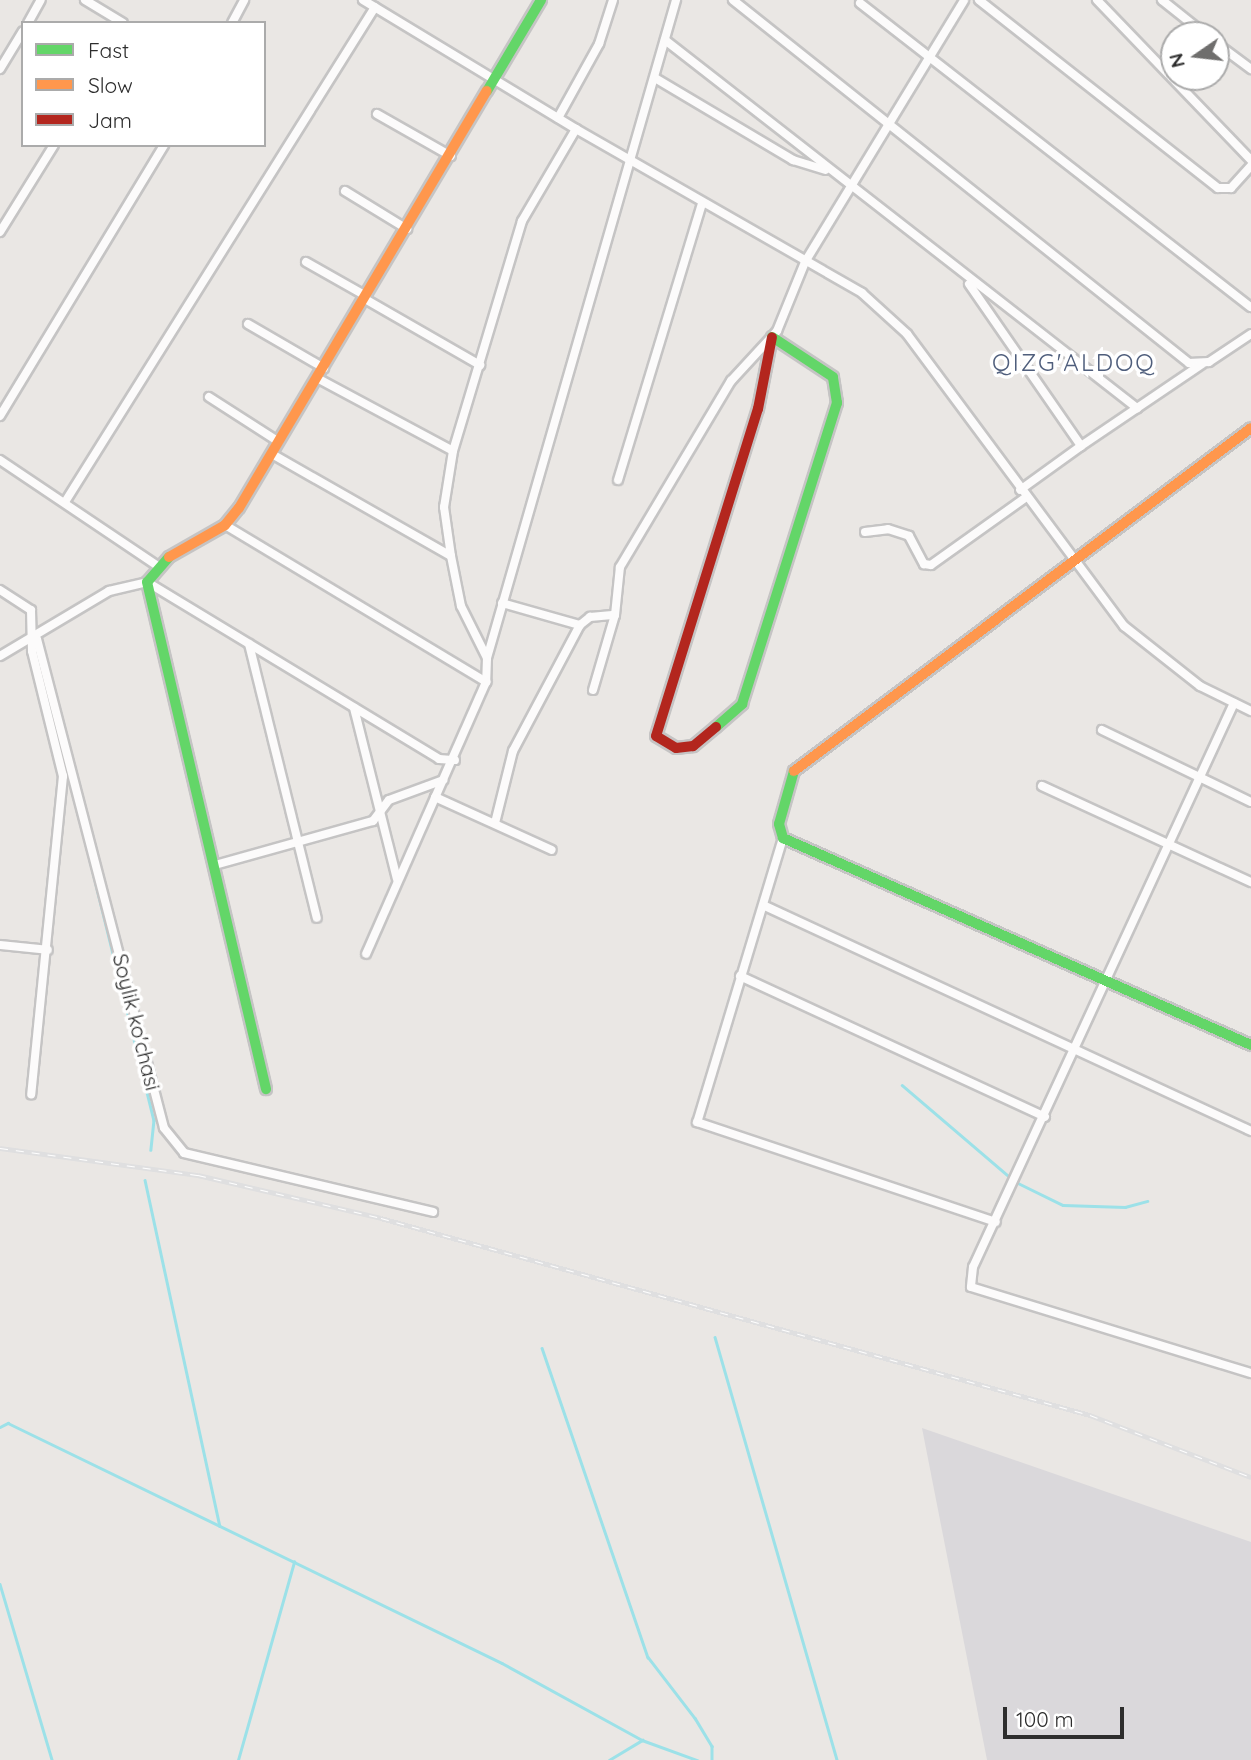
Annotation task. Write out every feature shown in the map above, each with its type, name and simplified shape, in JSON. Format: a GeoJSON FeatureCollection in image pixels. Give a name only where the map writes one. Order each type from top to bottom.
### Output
{"type":"FeatureCollection","features":[{"type":"Feature","properties":{"kind":"street"},"geometry":{"type":"LineString","coordinates":[[28,21],[41,0]]}},
{"type":"Feature","properties":{"kind":"street"},"geometry":{"type":"LineString","coordinates":[[85,0],[120,21]]}},
{"type":"Feature","properties":{"kind":"street"},"geometry":{"type":"LineString","coordinates":[[233,21],[244,0]]}},
{"type":"Feature","properties":{"kind":"street"},"geometry":{"type":"LineString","coordinates":[[363,0],[631,162],[862,293],[907,334],[1068,558],[1124,626],[1170,666],[1251,711]]}},
{"type":"Feature","properties":{"kind":"street"},"geometry":{"type":"LineString","coordinates":[[266,1089],[263,1056],[147,582],[156,565],[225,526],[324,368],[541,0]]}},
{"type":"Feature","properties":{"kind":"street"},"geometry":{"type":"LineString","coordinates":[[558,118],[599,44],[613,0]]}},
{"type":"Feature","properties":{"kind":"street"},"geometry":{"type":"LineString","coordinates":[[366,954],[435,797],[456,760],[486,681],[487,658],[502,603],[676,0]]}},
{"type":"Feature","properties":{"kind":"street"},"geometry":{"type":"LineString","coordinates":[[733,0],[1189,363],[1202,364]]}},
{"type":"Feature","properties":{"kind":"street"},"geometry":{"type":"LineString","coordinates":[[772,337],[833,377],[837,403],[742,704],[693,746],[676,748],[656,736],[657,728],[758,409],[772,337],[805,262],[887,122],[964,0]]}},
{"type":"Feature","properties":{"kind":"street"},"geometry":{"type":"LineString","coordinates":[[979,0],[1217,188],[1231,188],[1251,166]]}},
{"type":"Feature","properties":{"kind":"street"},"geometry":{"type":"LineString","coordinates":[[1097,0],[1251,160]]}},
{"type":"Feature","properties":{"kind":"street"},"geometry":{"type":"LineString","coordinates":[[1162,0],[1188,21]]}},
{"type":"Feature","properties":{"kind":"street"},"geometry":{"type":"LineString","coordinates":[[860,4],[1251,307]]}},
{"type":"Feature","properties":{"kind":"street"},"geometry":{"type":"LineString","coordinates":[[65,502],[375,8]]}},
{"type":"Feature","properties":{"kind":"street"},"geometry":{"type":"LineString","coordinates":[[0,69],[21,34]]}},
{"type":"Feature","properties":{"kind":"street"},"geometry":{"type":"LineString","coordinates":[[665,40],[826,170],[1137,408]]}},
{"type":"Feature","properties":{"kind":"street"},"geometry":{"type":"LineString","coordinates":[[1230,53],[1251,69]]}},
{"type":"Feature","properties":{"kind":"street"},"geometry":{"type":"LineString","coordinates":[[654,78],[793,160],[826,170]]}},
{"type":"Feature","properties":{"kind":"street"},"geometry":{"type":"LineString","coordinates":[[377,114],[450,156]]}},
{"type":"Feature","properties":{"kind":"street"},"geometry":{"type":"LineString","coordinates":[[487,658],[461,606],[451,556],[444,507],[453,451],[522,221],[576,129]]}},
{"type":"Feature","properties":{"kind":"street"},"geometry":{"type":"LineString","coordinates":[[0,232],[53,147]]}},
{"type":"Feature","properties":{"kind":"street"},"geometry":{"type":"LineString","coordinates":[[0,416],[163,147]]}},
{"type":"Feature","properties":{"kind":"street"},"geometry":{"type":"LineString","coordinates":[[345,191],[407,229]]}},
{"type":"Feature","properties":{"kind":"street"},"geometry":{"type":"LineString","coordinates":[[618,480],[702,203]]}},
{"type":"Feature","properties":{"kind":"street"},"geometry":{"type":"LineString","coordinates":[[306,262],[480,365]]}},
{"type":"Feature","properties":{"kind":"street"},"geometry":{"type":"LineString","coordinates":[[966,279],[1081,446]]}},
{"type":"Feature","properties":{"kind":"street"},"geometry":{"type":"LineString","coordinates":[[248,324],[324,368]]}},
{"type":"Feature","properties":{"kind":"street"},"geometry":{"type":"LineString","coordinates":[[865,532],[888,529],[909,537],[928,565],[1081,446],[1251,334]]}},
{"type":"Feature","properties":{"kind":"street"},"geometry":{"type":"LineString","coordinates":[[593,690],[615,615],[620,567],[647,516],[731,381],[772,337]]}},
{"type":"Feature","properties":{"kind":"street"},"geometry":{"type":"LineString","coordinates":[[317,378],[453,451]]}},
{"type":"Feature","properties":{"kind":"street"},"geometry":{"type":"LineString","coordinates":[[209,397],[279,442]]}},
{"type":"Feature","properties":{"kind":"street"},"geometry":{"type":"LineString","coordinates":[[996,1222],[697,1122],[740,976],[765,905],[783,838],[779,824],[794,771],[1068,558],[1251,428]]}},
{"type":"Feature","properties":{"kind":"street"},"geometry":{"type":"LineString","coordinates":[[272,454],[451,556]]}},
{"type":"Feature","properties":{"kind":"street"},"geometry":{"type":"LineString","coordinates":[[0,460],[156,565]]}},
{"type":"Feature","properties":{"kind":"street"},"geometry":{"type":"LineString","coordinates":[[225,526],[486,681]]}},
{"type":"Feature","properties":{"kind":"street"},"geometry":{"type":"LineString","coordinates":[[0,656],[35,640],[109,591],[147,582],[439,759],[456,760]]}},
{"type":"Feature","properties":{"kind":"street"},"geometry":{"type":"LineString","coordinates":[[0,590],[31,610],[63,776],[48,950],[31,1094]]}},
{"type":"Feature","properties":{"kind":"street"},"geometry":{"type":"LineString","coordinates":[[502,603],[580,625]]}},
{"type":"Feature","properties":{"kind":"street"},"geometry":{"type":"LineString","coordinates":[[495,823],[513,751],[580,625],[590,617],[615,615]]}},
{"type":"Feature","properties":{"kind":"street","name":"Soylik ko'chasi"},"geometry":{"type":"LineString","coordinates":[[35,640],[74,774],[164,1128],[184,1153],[433,1212]]}},
{"type":"Feature","properties":{"kind":"street"},"geometry":{"type":"LineString","coordinates":[[249,644],[317,918]]}},
{"type":"Feature","properties":{"kind":"street"},"geometry":{"type":"LineString","coordinates":[[1234,703],[1076,1052],[972,1267],[971,1286],[977,1291],[1251,1373]]}},
{"type":"Feature","properties":{"kind":"street"},"geometry":{"type":"LineString","coordinates":[[354,708],[378,814],[397,879]]}},
{"type":"Feature","properties":{"kind":"street"},"geometry":{"type":"LineString","coordinates":[[1102,730],[1251,802]]}},
{"type":"Feature","properties":{"kind":"street"},"geometry":{"type":"LineString","coordinates":[[63,776],[74,774]]}},
{"type":"Feature","properties":{"kind":"street"},"geometry":{"type":"LineString","coordinates":[[215,865],[300,845],[378,814],[389,800],[443,780]]}},
{"type":"Feature","properties":{"kind":"street"},"geometry":{"type":"LineString","coordinates":[[1042,786],[1251,882]]}},
{"type":"Feature","properties":{"kind":"street"},"geometry":{"type":"LineString","coordinates":[[435,797],[552,850]]}},
{"type":"Feature","properties":{"kind":"street"},"geometry":{"type":"LineString","coordinates":[[783,838],[1251,1045]]}},
{"type":"Feature","properties":{"kind":"street"},"geometry":{"type":"LineString","coordinates":[[765,905],[1076,1052],[1251,1131]]}},
{"type":"Feature","properties":{"kind":"street"},"geometry":{"type":"LineString","coordinates":[[0,945],[48,950]]}},
{"type":"Feature","properties":{"kind":"street"},"geometry":{"type":"LineString","coordinates":[[740,976],[1045,1117]]}},
{"type":"Feature","properties":{"kind":"shaded area"},"geometry":{"type":"Polygon","coordinates":[[[922,1428],[1251,1542],[1251,1760],[987,1760],[922,1428]]]}},
{"type":"Feature","properties":{"kind":"waterway"},"geometry":{"type":"LineString","coordinates":[[90,860],[154,1120],[151,1150]]}},
{"type":"Feature","properties":{"kind":"waterway"},"geometry":{"type":"LineString","coordinates":[[902,1085],[1011,1178]]}},
{"type":"Feature","properties":{"kind":"waterway"},"geometry":{"type":"LineString","coordinates":[[145,1180],[220,1526]]}},
{"type":"Feature","properties":{"kind":"waterway"},"geometry":{"type":"LineString","coordinates":[[1016,1182],[1063,1205],[1125,1207],[1147,1201]]}},
{"type":"Feature","properties":{"kind":"waterway"},"geometry":{"type":"LineString","coordinates":[[715,1337],[837,1760]]}},
{"type":"Feature","properties":{"kind":"waterway"},"geometry":{"type":"LineString","coordinates":[[542,1348],[648,1657],[695,1718],[712,1746],[712,1760]]}},
{"type":"Feature","properties":{"kind":"waterway"},"geometry":{"type":"LineString","coordinates":[[0,1427],[8,1423],[502,1663],[642,1740],[697,1760]]}},
{"type":"Feature","properties":{"kind":"waterway"},"geometry":{"type":"LineString","coordinates":[[238,1760],[294,1562]]}},
{"type":"Feature","properties":{"kind":"waterway"},"geometry":{"type":"LineString","coordinates":[[0,1584],[52,1760]]}},
{"type":"Feature","properties":{"kind":"waterway"},"geometry":{"type":"LineString","coordinates":[[609,1760],[642,1740]]}},
{"type":"Feature","properties":{"kind":"railway"},"geometry":{"type":"LineString","coordinates":[[0,1148],[198,1175],[381,1218],[1090,1415],[1251,1477]]}},
{"type":"Feature","properties":{"kind":"traffic: fast"},"geometry":{"type":"LineString","coordinates":[[487,91],[541,0]]}},
{"type":"Feature","properties":{"kind":"traffic: fast"},"geometry":{"type":"LineString","coordinates":[[716,727],[742,704],[837,403],[833,377],[772,337]]}},
{"type":"Feature","properties":{"kind":"traffic: fast"},"geometry":{"type":"LineString","coordinates":[[169,557],[147,582],[266,1089]]}},
{"type":"Feature","properties":{"kind":"traffic: fast"},"geometry":{"type":"LineString","coordinates":[[794,771],[779,824],[783,838],[1251,1045]]}},
{"type":"Feature","properties":{"kind":"traffic: slow"},"geometry":{"type":"LineString","coordinates":[[169,557],[225,525],[239,508],[487,91]]}},
{"type":"Feature","properties":{"kind":"traffic: slow"},"geometry":{"type":"LineString","coordinates":[[794,771],[1251,428]]}},
{"type":"Feature","properties":{"kind":"traffic: jam"},"geometry":{"type":"LineString","coordinates":[[716,727],[693,746],[676,748],[656,736],[758,409],[772,337]]}},
{"type":"Feature","properties":{"kind":"district","name":"QIZG'ALDOQ"},"geometry":{"type":"Point","coordinates":[1074,363]}}]}
